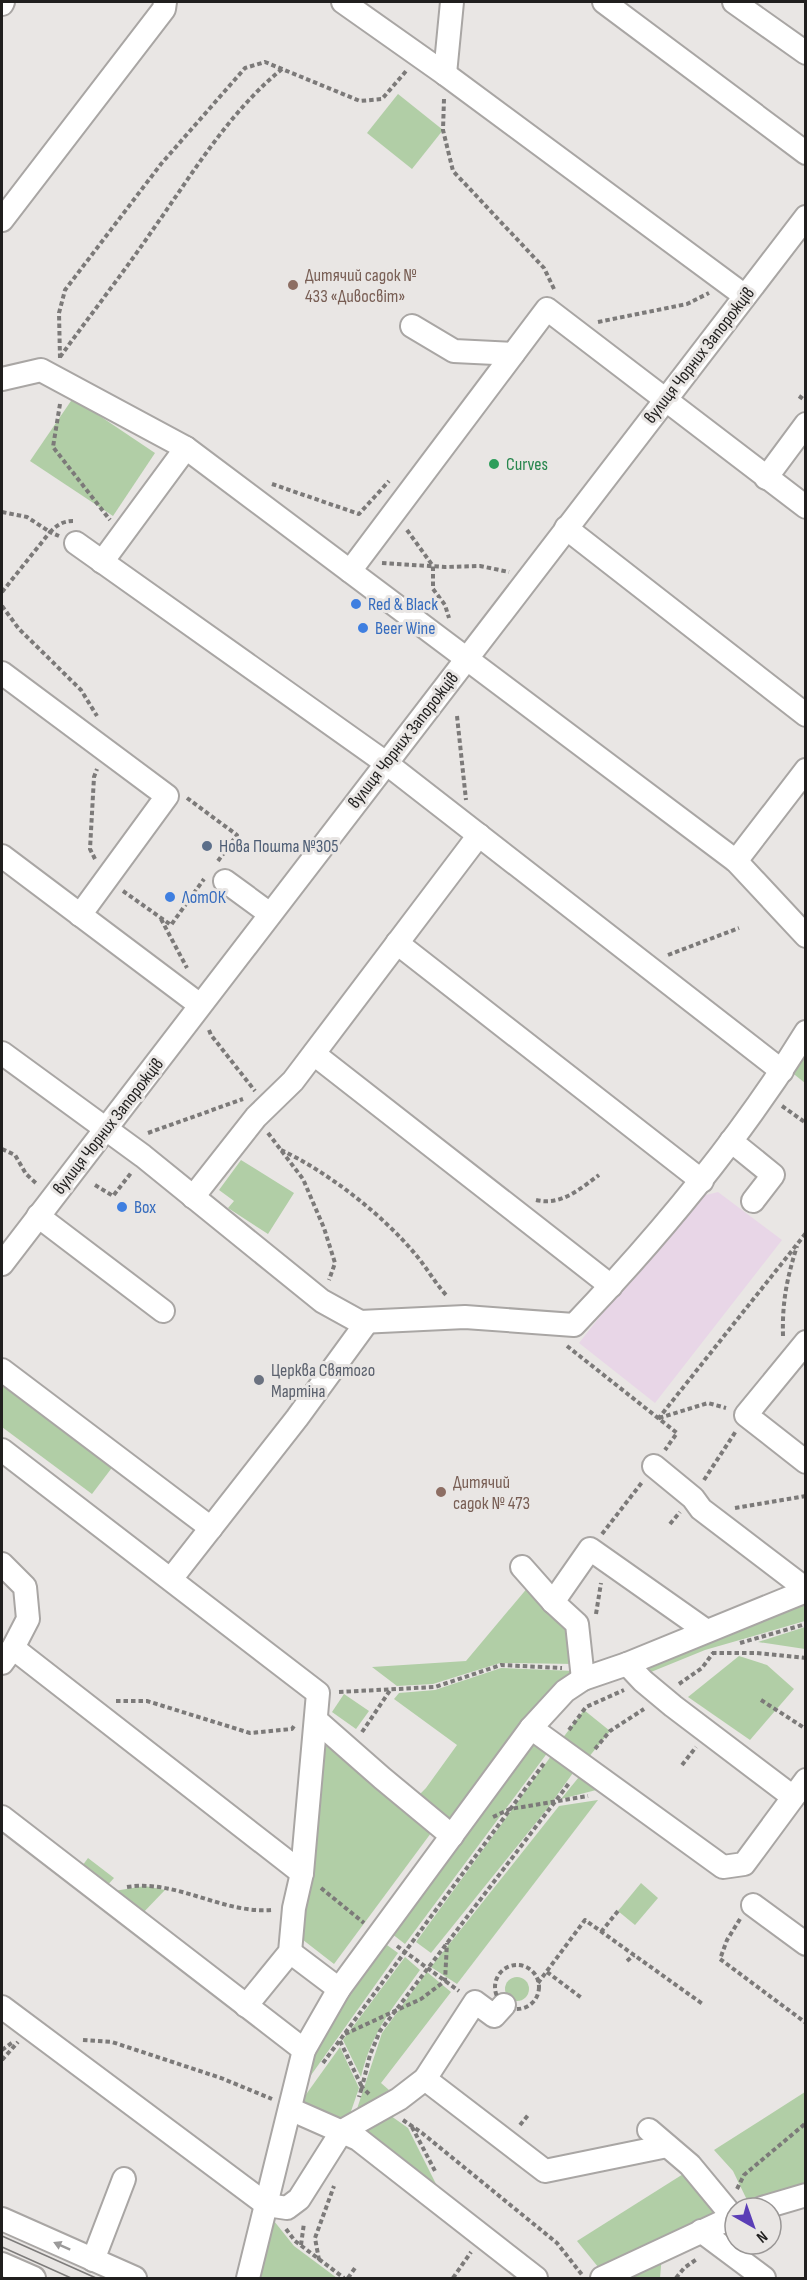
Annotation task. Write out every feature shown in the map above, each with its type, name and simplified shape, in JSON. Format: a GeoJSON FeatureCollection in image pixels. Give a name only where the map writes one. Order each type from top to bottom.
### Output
{"type":"FeatureCollection","features":[{"type":"Feature","properties":{"kind":"street"},"geometry":{"type":"LineString","coordinates":[[2,220],[164,9],[165,2]]}},
{"type":"Feature","properties":{"kind":"street"},"geometry":{"type":"LineString","coordinates":[[342,2],[737,289]]}},
{"type":"Feature","properties":{"kind":"street"},"geometry":{"type":"LineString","coordinates":[[444,74],[452,2]]}},
{"type":"Feature","properties":{"kind":"street"},"geometry":{"type":"LineString","coordinates":[[604,2],[806,153]]}},
{"type":"Feature","properties":{"kind":"street"},"geometry":{"type":"LineString","coordinates":[[734,2],[806,53]]}},
{"type":"Feature","properties":{"kind":"street","name":"вулиця Чорних Запорожців"},"geometry":{"type":"LineString","coordinates":[[2,1264],[665,400],[737,289],[806,217]]}},
{"type":"Feature","properties":{"kind":"street"},"geometry":{"type":"LineString","coordinates":[[353,567],[547,309],[806,507]]}},
{"type":"Feature","properties":{"kind":"street"},"geometry":{"type":"LineString","coordinates":[[411,326],[454,351],[513,354]]}},
{"type":"Feature","properties":{"kind":"street"},"geometry":{"type":"LineString","coordinates":[[2,379],[41,370],[186,448],[353,567],[466,660],[736,861],[806,936]]}},
{"type":"Feature","properties":{"kind":"street"},"geometry":{"type":"LineString","coordinates":[[766,478],[806,424]]}},
{"type":"Feature","properties":{"kind":"street"},"geometry":{"type":"LineString","coordinates":[[102,562],[186,448]]}},
{"type":"Feature","properties":{"kind":"street"},"geometry":{"type":"LineString","coordinates":[[566,528],[806,715]]}},
{"type":"Feature","properties":{"kind":"street"},"geometry":{"type":"LineString","coordinates":[[77,532],[102,562],[386,763],[782,1071]]}},
{"type":"Feature","properties":{"kind":"street"},"geometry":{"type":"LineString","coordinates":[[2,673],[167,796],[80,915]]}},
{"type":"Feature","properties":{"kind":"street"},"geometry":{"type":"LineString","coordinates":[[736,861],[806,770]]}},
{"type":"Feature","properties":{"kind":"street"},"geometry":{"type":"LineString","coordinates":[[194,1197],[256,1117],[293,1081],[314,1054],[397,943],[474,831]]}},
{"type":"Feature","properties":{"kind":"street"},"geometry":{"type":"LineString","coordinates":[[2,856],[200,1005]]}},
{"type":"Feature","properties":{"kind":"street"},"geometry":{"type":"LineString","coordinates":[[217,871],[270,914]]}},
{"type":"Feature","properties":{"kind":"street"},"geometry":{"type":"LineString","coordinates":[[397,943],[702,1181]]}},
{"type":"Feature","properties":{"kind":"street"},"geometry":{"type":"LineString","coordinates":[[2,1053],[106,1129],[142,1146],[194,1197],[322,1301],[360,1322],[465,1317],[574,1325],[702,1181],[782,1071],[806,1032]]}},
{"type":"Feature","properties":{"kind":"street"},"geometry":{"type":"LineString","coordinates":[[314,1054],[611,1286]]}},
{"type":"Feature","properties":{"kind":"street"},"geometry":{"type":"LineString","coordinates":[[731,1141],[773,1175],[753,1201]]}},
{"type":"Feature","properties":{"kind":"street"},"geometry":{"type":"LineString","coordinates":[[38,1216],[164,1311]]}},
{"type":"Feature","properties":{"kind":"street"},"geometry":{"type":"LineString","coordinates":[[171,1579],[291,1426],[367,1322]]}},
{"type":"Feature","properties":{"kind":"street"},"geometry":{"type":"LineString","coordinates":[[806,1342],[746,1415],[806,1462]]}},
{"type":"Feature","properties":{"kind":"street"},"geometry":{"type":"LineString","coordinates":[[2,1370],[211,1528]]}},
{"type":"Feature","properties":{"kind":"street"},"geometry":{"type":"LineString","coordinates":[[2,1450],[318,1693],[307,1720],[302,1873],[294,1908],[290,1952],[246,2006]]}},
{"type":"Feature","properties":{"kind":"street"},"geometry":{"type":"LineString","coordinates":[[654,1466],[699,1506],[806,1590]]}},
{"type":"Feature","properties":{"kind":"street"},"geometry":{"type":"LineString","coordinates":[[553,1602],[590,1549],[705,1630]]}},
{"type":"Feature","properties":{"kind":"street"},"geometry":{"type":"LineString","coordinates":[[2,1564],[25,1587],[28,1619],[7,1655],[82,1701],[302,1873]]}},
{"type":"Feature","properties":{"kind":"street"},"geometry":{"type":"LineString","coordinates":[[522,1567],[553,1602],[577,1624],[582,1674]]}},
{"type":"Feature","properties":{"kind":"street"},"geometry":{"type":"LineString","coordinates":[[248,2278],[304,2050],[339,1989],[531,1728],[582,1674],[627,1664],[806,1590]]}},
{"type":"Feature","properties":{"kind":"street"},"geometry":{"type":"LineString","coordinates":[[531,1728],[723,1867],[744,1864],[799,1788],[651,1688],[627,1664]]}},
{"type":"Feature","properties":{"kind":"street"},"geometry":{"type":"LineString","coordinates":[[307,1720],[349,1750],[452,1836]]}},
{"type":"Feature","properties":{"kind":"street"},"geometry":{"type":"LineString","coordinates":[[3,1823],[101,1894],[304,2050]]}},
{"type":"Feature","properties":{"kind":"street"},"geometry":{"type":"LineString","coordinates":[[753,1905],[806,1944]]}},
{"type":"Feature","properties":{"kind":"street"},"geometry":{"type":"LineString","coordinates":[[290,1952],[339,1989]]}},
{"type":"Feature","properties":{"kind":"street"},"geometry":{"type":"LineString","coordinates":[[2,2007],[267,2205],[287,2208],[298,2199],[342,2131],[384,2108],[425,2079],[475,2002],[494,2016],[504,2005]]}},
{"type":"Feature","properties":{"kind":"street"},"geometry":{"type":"LineString","coordinates":[[425,2079],[545,2171],[667,2146]]}},
{"type":"Feature","properties":{"kind":"street"},"geometry":{"type":"LineString","coordinates":[[290,2109],[358,2139],[536,2278]]}},
{"type":"Feature","properties":{"kind":"street"},"geometry":{"type":"LineString","coordinates":[[649,2130],[690,2165],[723,2204]]}},
{"type":"Feature","properties":{"kind":"street"},"geometry":{"type":"LineString","coordinates":[[93,2260],[124,2179]]}},
{"type":"Feature","properties":{"kind":"street"},"geometry":{"type":"LineString","coordinates":[[783,2202],[806,2195]]}},
{"type":"Feature","properties":{"kind":"street"},"geometry":{"type":"LineString","coordinates":[[602,2278],[723,2218]]}},
{"type":"Feature","properties":{"kind":"street"},"geometry":{"type":"LineString","coordinates":[[2,2219],[135,2278]]}},
{"type":"Feature","properties":{"kind":"street"},"geometry":{"type":"LineString","coordinates":[[700,2231],[764,2278]]}},
{"type":"Feature","properties":{"kind":"street"},"geometry":{"type":"LineString","coordinates":[[2,2264],[34,2278]]}},
{"type":"Feature","properties":{"kind":"path"},"geometry":{"type":"LineString","coordinates":[[123,535],[53,447],[63,382],[59,313],[65,290],[161,164],[245,69],[265,62],[360,101],[382,99],[419,56]]}},
{"type":"Feature","properties":{"kind":"path"},"geometry":{"type":"LineString","coordinates":[[60,358],[223,129],[282,69]]}},
{"type":"Feature","properties":{"kind":"path"},"geometry":{"type":"LineString","coordinates":[[444,74],[443,130],[453,171],[544,268],[557,294],[547,309]]}},
{"type":"Feature","properties":{"kind":"path"},"geometry":{"type":"LineString","coordinates":[[574,330],[604,320],[687,304],[737,289]]}},
{"type":"Feature","properties":{"kind":"path"},"geometry":{"type":"LineString","coordinates":[[799,396],[806,401]]}},
{"type":"Feature","properties":{"kind":"path"},"geometry":{"type":"LineString","coordinates":[[264,481],[359,514],[395,475]]}},
{"type":"Feature","properties":{"kind":"path"},"geometry":{"type":"LineString","coordinates":[[396,509],[413,541],[433,566],[433,589],[445,605],[453,627]]}},
{"type":"Feature","properties":{"kind":"path"},"geometry":{"type":"LineString","coordinates":[[2,512],[27,517],[50,532]]}},
{"type":"Feature","properties":{"kind":"path"},"geometry":{"type":"LineString","coordinates":[[2,592],[58,525],[66,521],[77,532]]}},
{"type":"Feature","properties":{"kind":"path"},"geometry":{"type":"LineString","coordinates":[[353,567],[393,563],[480,566],[519,574]]}},
{"type":"Feature","properties":{"kind":"path"},"geometry":{"type":"LineString","coordinates":[[2,606],[19,629],[81,690],[94,709],[100,724],[100,748],[94,777],[90,849],[106,879],[171,925],[217,871],[237,835],[172,788],[167,796]]}},
{"type":"Feature","properties":{"kind":"path"},"geometry":{"type":"LineString","coordinates":[[457,716],[474,831]]}},
{"type":"Feature","properties":{"kind":"path"},"geometry":{"type":"LineString","coordinates":[[161,918],[188,969]]}},
{"type":"Feature","properties":{"kind":"path"},"geometry":{"type":"LineString","coordinates":[[645,963],[739,928]]}},
{"type":"Feature","properties":{"kind":"path"},"geometry":{"type":"LineString","coordinates":[[95,1185],[113,1196],[142,1146],[257,1094],[211,1035]]}},
{"type":"Feature","properties":{"kind":"path"},"geometry":{"type":"LineString","coordinates":[[765,1094],[806,1124]]}},
{"type":"Feature","properties":{"kind":"path"},"geometry":{"type":"LineString","coordinates":[[256,1117],[303,1179],[324,1228],[335,1263],[322,1301]]}},
{"type":"Feature","properties":{"kind":"path"},"geometry":{"type":"LineString","coordinates":[[2,1149],[15,1155],[26,1174],[44,1190]]}},
{"type":"Feature","properties":{"kind":"path"},"geometry":{"type":"LineString","coordinates":[[280,1150],[302,1160],[357,1198],[416,1255],[465,1317]]}},
{"type":"Feature","properties":{"kind":"path"},"geometry":{"type":"LineString","coordinates":[[511,1208],[524,1198],[544,1202],[568,1197],[599,1175]]}},
{"type":"Feature","properties":{"kind":"path"},"geometry":{"type":"LineString","coordinates":[[658,1419],[806,1233]]}},
{"type":"Feature","properties":{"kind":"path"},"geometry":{"type":"LineString","coordinates":[[786,1366],[782,1313],[786,1279],[798,1243]]}},
{"type":"Feature","properties":{"kind":"path"},"geometry":{"type":"LineString","coordinates":[[566,1345],[677,1433],[590,1549]]}},
{"type":"Feature","properties":{"kind":"path"},"geometry":{"type":"LineString","coordinates":[[658,1419],[708,1403],[746,1415],[699,1506]]}},
{"type":"Feature","properties":{"kind":"path"},"geometry":{"type":"LineString","coordinates":[[699,1506],[806,1496]]}},
{"type":"Feature","properties":{"kind":"path"},"geometry":{"type":"LineString","coordinates":[[739,1643],[806,1624]]}},
{"type":"Feature","properties":{"kind":"path"},"geometry":{"type":"LineString","coordinates":[[728,1647],[706,1653],[757,1653],[806,1658]]}},
{"type":"Feature","properties":{"kind":"path"},"geometry":{"type":"LineString","coordinates":[[321,2066],[586,1707],[651,1688],[702,1668],[713,1653]]}},
{"type":"Feature","properties":{"kind":"path"},"geometry":{"type":"LineString","coordinates":[[318,1693],[435,1687],[501,1665],[582,1674]]}},
{"type":"Feature","properties":{"kind":"path"},"geometry":{"type":"LineString","coordinates":[[362,2087],[376,2039],[394,2012],[610,1731],[639,1714],[651,1688]]}},
{"type":"Feature","properties":{"kind":"path"},"geometry":{"type":"LineString","coordinates":[[349,1750],[391,1689]]}},
{"type":"Feature","properties":{"kind":"path"},"geometry":{"type":"LineString","coordinates":[[761,1700],[806,1729]]}},
{"type":"Feature","properties":{"kind":"path"},"geometry":{"type":"LineString","coordinates":[[82,1701],[147,1701],[250,1733],[292,1729],[307,1720]]}},
{"type":"Feature","properties":{"kind":"path"},"geometry":{"type":"LineString","coordinates":[[491,1818],[510,1809],[615,1790]]}},
{"type":"Feature","properties":{"kind":"path"},"geometry":{"type":"LineString","coordinates":[[302,1873],[380,1934],[475,2002]]}},
{"type":"Feature","properties":{"kind":"path"},"geometry":{"type":"LineString","coordinates":[[101,1894],[145,1884],[225,1905],[258,1911],[294,1908]]}},
{"type":"Feature","properties":{"kind":"path"},"geometry":{"type":"LineString","coordinates":[[753,1905],[731,1933],[720,1959],[806,2023]]}},
{"type":"Feature","properties":{"kind":"path"},"geometry":{"type":"LineString","coordinates":[[601,1932],[618,1911]]}},
{"type":"Feature","properties":{"kind":"path"},"geometry":{"type":"LineString","coordinates":[[538,1983],[585,1920],[704,2005]]}},
{"type":"Feature","properties":{"kind":"path"},"geometry":{"type":"LineString","coordinates":[[445,1981],[447,1941]]}},
{"type":"Feature","properties":{"kind":"path"},"geometry":{"type":"LineString","coordinates":[[627,1961],[634,1955]]}},
{"type":"Feature","properties":{"kind":"path"},"geometry":{"type":"LineString","coordinates":[[547,1972],[583,1999]]}},
{"type":"Feature","properties":{"kind":"path"},"geometry":{"type":"LineString","coordinates":[[344,2034],[421,1999],[445,1981]]}},
{"type":"Feature","properties":{"kind":"path"},"geometry":{"type":"LineString","coordinates":[[56,2047],[83,2040],[112,2042],[221,2078],[290,2109]]}},
{"type":"Feature","properties":{"kind":"path"},"geometry":{"type":"LineString","coordinates":[[340,2041],[362,2087],[384,2108],[422,2133],[557,2243],[585,2278]]}},
{"type":"Feature","properties":{"kind":"path"},"geometry":{"type":"LineString","coordinates":[[737,2196],[744,2175],[806,2123]]}},
{"type":"Feature","properties":{"kind":"path"},"geometry":{"type":"LineString","coordinates":[[319,2260],[315,2238],[335,2181]]}},
{"type":"Feature","properties":{"kind":"path"},"geometry":{"type":"LineString","coordinates":[[267,2205],[296,2241],[319,2260],[346,2278],[355,2268]]}},
{"type":"Feature","properties":{"kind":"path"},"geometry":{"type":"LineString","coordinates":[[453,2278],[481,2237]]}},
{"type":"Feature","properties":{"kind":"shaded area"},"geometry":{"type":"Polygon","coordinates":[[[718,1192],[782,1240],[655,1403],[579,1343],[694,1198],[718,1192]]]}},
{"type":"Feature","properties":{"kind":"green space"},"geometry":{"type":"Polygon","coordinates":[[[398,94],[443,130],[412,169],[367,133],[398,94]]]}},
{"type":"Feature","properties":{"kind":"green space"},"geometry":{"type":"Polygon","coordinates":[[[73,398],[155,453],[113,516],[30,461],[73,398]]]}},
{"type":"Feature","properties":{"kind":"green space"},"geometry":{"type":"Polygon","coordinates":[[[805,1051],[805,1083],[790,1071],[805,1051]]]}},
{"type":"Feature","properties":{"kind":"green space"},"geometry":{"type":"Polygon","coordinates":[[[241,1160],[294,1193],[268,1234],[228,1208],[234,1201],[219,1190],[241,1160]]]}},
{"type":"Feature","properties":{"kind":"green space"},"geometry":{"type":"Polygon","coordinates":[[[2,1381],[114,1465],[92,1494],[2,1427],[2,1381]]]}},
{"type":"Feature","properties":{"kind":"green space"},"geometry":{"type":"Polygon","coordinates":[[[529,1586],[573,1626],[576,1664],[500,1663],[433,1684],[397,1686],[372,1667],[466,1661],[529,1586]]]}},
{"type":"Feature","properties":{"kind":"green space"},"geometry":{"type":"Polygon","coordinates":[[[805,1597],[805,1621],[705,1650],[651,1672],[646,1659],[805,1597]]]}},
{"type":"Feature","properties":{"kind":"green space"},"geometry":{"type":"Polygon","coordinates":[[[805,1627],[805,1649],[758,1642],[805,1627]]]}},
{"type":"Feature","properties":{"kind":"green space"},"geometry":{"type":"Polygon","coordinates":[[[739,1656],[767,1665],[794,1689],[750,1740],[688,1697],[739,1656]]]}},
{"type":"Feature","properties":{"kind":"green space"},"geometry":{"type":"Polygon","coordinates":[[[501,1668],[574,1671],[450,1827],[414,1800],[426,1788],[457,1745],[394,1699],[399,1693],[435,1690],[501,1668]]]}},
{"type":"Feature","properties":{"kind":"green space"},"geometry":{"type":"Polygon","coordinates":[[[344,1694],[369,1711],[356,1729],[332,1712],[344,1694]]]}},
{"type":"Feature","properties":{"kind":"green space"},"geometry":{"type":"Polygon","coordinates":[[[584,1710],[610,1731],[588,1758],[562,1739],[584,1710]]]}},
{"type":"Feature","properties":{"kind":"green space"},"geometry":{"type":"Polygon","coordinates":[[[531,1733],[551,1748],[405,1944],[387,1930],[531,1733]]]}},
{"type":"Feature","properties":{"kind":"green space"},"geometry":{"type":"Polygon","coordinates":[[[323,1734],[431,1833],[334,1964],[298,1936],[323,1734]]]}},
{"type":"Feature","properties":{"kind":"green space"},"geometry":{"type":"Polygon","coordinates":[[[554,1752],[578,1766],[547,1809],[431,1953],[416,1942],[554,1752]]]}},
{"type":"Feature","properties":{"kind":"green space"},"geometry":{"type":"Polygon","coordinates":[[[583,1772],[608,1787],[561,1799],[583,1772]]]}},
{"type":"Feature","properties":{"kind":"green space"},"geometry":{"type":"Polygon","coordinates":[[[598,1800],[457,1984],[431,1967],[559,1806],[598,1800]]]}},
{"type":"Feature","properties":{"kind":"green space"},"geometry":{"type":"Polygon","coordinates":[[[88,1858],[114,1878],[105,1888],[80,1869],[88,1858]]]}},
{"type":"Feature","properties":{"kind":"green space"},"geometry":{"type":"Polygon","coordinates":[[[641,1883],[658,1898],[635,1925],[618,1911],[641,1883]]]}},
{"type":"Feature","properties":{"kind":"green space"},"geometry":{"type":"Polygon","coordinates":[[[145,1886],[165,1890],[139,1917],[114,1891],[145,1886]]]}},
{"type":"Feature","properties":{"kind":"green space"},"geometry":{"type":"Polygon","coordinates":[[[380,1940],[398,1953],[299,2092],[308,2051],[380,1940]]]}},
{"type":"Feature","properties":{"kind":"green space"},"geometry":{"type":"Polygon","coordinates":[[[405,1957],[420,1970],[377,2033],[361,2077],[343,2040],[405,1957]]]}},
{"type":"Feature","properties":{"kind":"green space"},"geometry":{"type":"Polygon","coordinates":[[[427,1972],[451,1992],[381,2083],[389,2090],[356,2112],[382,2033],[427,1972]]]}},
{"type":"Feature","properties":{"kind":"green space"},"geometry":{"type":"Polygon","coordinates":[[[517,1977],[526,1980],[529,1989],[526,1998],[517,2001],[508,1998],[505,1989],[508,1980],[517,1977]]]}},
{"type":"Feature","properties":{"kind":"green space"},"geometry":{"type":"Polygon","coordinates":[[[340,2047],[359,2088],[347,2123],[339,2127],[302,2100],[340,2047]]]}},
{"type":"Feature","properties":{"kind":"green space"},"geometry":{"type":"Polygon","coordinates":[[[805,2092],[805,2183],[761,2196],[745,2196],[733,2171],[714,2150],[805,2092]]]}},
{"type":"Feature","properties":{"kind":"green space"},"geometry":{"type":"Polygon","coordinates":[[[384,2111],[408,2128],[444,2200],[350,2131],[384,2111]]]}},
{"type":"Feature","properties":{"kind":"green space"},"geometry":{"type":"Polygon","coordinates":[[[688,2171],[723,2214],[603,2273],[577,2241],[688,2171]]]}},
{"type":"Feature","properties":{"kind":"green space"},"geometry":{"type":"Polygon","coordinates":[[[270,2216],[294,2246],[337,2278],[254,2278],[270,2216]]]}},
{"type":"Feature","properties":{"kind":"green space"},"geometry":{"type":"Polygon","coordinates":[[[662,2254],[660,2278],[609,2278],[662,2254]]]}},
{"type":"Feature","properties":{"kind":"tram line"},"geometry":{"type":"LineString","coordinates":[[2,2236],[96,2278]]}},
{"type":"Feature","properties":{"kind":"tram line"},"geometry":{"type":"LineString","coordinates":[[2,2247],[71,2278]]}},
{"type":"Feature","properties":{"kind":"place","name":"Дитячий садок № 433 «Дивосвіт»"},"geometry":{"type":"Point","coordinates":[293,285]}},
{"type":"Feature","properties":{"kind":"place","name":"Curves"},"geometry":{"type":"Point","coordinates":[494,464]}},
{"type":"Feature","properties":{"kind":"place","name":"Red & Black"},"geometry":{"type":"Point","coordinates":[356,604]}},
{"type":"Feature","properties":{"kind":"place","name":"Beer Wine"},"geometry":{"type":"Point","coordinates":[363,628]}},
{"type":"Feature","properties":{"kind":"place","name":"Нова Пошта №305"},"geometry":{"type":"Point","coordinates":[207,846]}},
{"type":"Feature","properties":{"kind":"place","name":"ЛотОК"},"geometry":{"type":"Point","coordinates":[170,897]}},
{"type":"Feature","properties":{"kind":"place","name":"Box"},"geometry":{"type":"Point","coordinates":[122,1207]}},
{"type":"Feature","properties":{"kind":"place","name":"Церква Святого Мартіна"},"geometry":{"type":"Point","coordinates":[259,1380]}},
{"type":"Feature","properties":{"kind":"place","name":"Дитячий садок № 473"},"geometry":{"type":"Point","coordinates":[441,1492]}}]}
